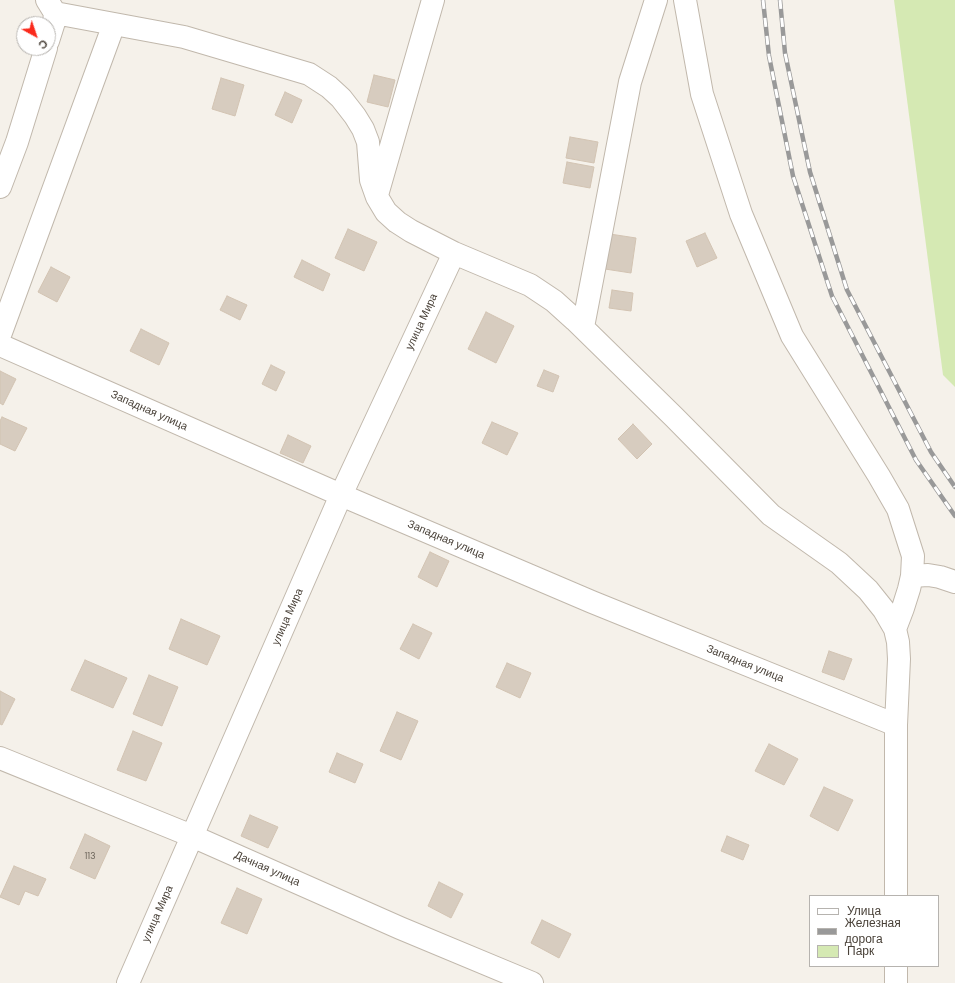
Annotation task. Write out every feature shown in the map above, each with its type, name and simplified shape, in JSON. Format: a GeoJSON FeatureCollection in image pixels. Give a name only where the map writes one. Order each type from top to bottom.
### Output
{"type":"FeatureCollection","features":[{"type":"Feature","properties":{"kind":"street"},"geometry":{"type":"LineString","coordinates":[[377,198],[433,0]]}},
{"type":"Feature","properties":{"kind":"street"},"geometry":{"type":"LineString","coordinates":[[583,328],[630,82],[656,0]]}},
{"type":"Feature","properties":{"kind":"street"},"geometry":{"type":"LineString","coordinates":[[685,0],[702,94],[741,214],[792,336],[898,509],[913,556],[912,576],[903,608],[895,629]]}},
{"type":"Feature","properties":{"kind":"street"},"geometry":{"type":"LineString","coordinates":[[51,7],[114,24],[184,37],[309,74],[329,87],[341,98],[364,129],[368,142],[371,180],[377,198],[386,212],[397,222],[412,231],[454,253],[530,285],[554,301],[674,417],[771,515],[839,563],[868,590],[884,610],[895,629],[898,642],[899,660],[896,726],[896,895]]}},
{"type":"Feature","properties":{"kind":"street"},"geometry":{"type":"LineString","coordinates":[[0,335],[114,24]]}},
{"type":"Feature","properties":{"kind":"street"},"geometry":{"type":"LineString","coordinates":[[0,187],[17,142],[44,56]]}},
{"type":"Feature","properties":{"kind":"street","name":"улица Мира"},"geometry":{"type":"LineString","coordinates":[[128,983],[341,495],[454,253]]}},
{"type":"Feature","properties":{"kind":"street","name":"Западная улица"},"geometry":{"type":"LineString","coordinates":[[0,345],[341,495],[592,602],[896,726]]}},
{"type":"Feature","properties":{"kind":"street"},"geometry":{"type":"LineString","coordinates":[[912,576],[928,575],[955,582]]}},
{"type":"Feature","properties":{"kind":"street","name":"Дачная улица"},"geometry":{"type":"LineString","coordinates":[[0,758],[192,836],[400,928],[532,983]]}},
{"type":"Feature","properties":{"kind":"street"},"geometry":{"type":"LineString","coordinates":[[896,967],[896,983]]}},
{"type":"Feature","properties":{"kind":"green space"},"geometry":{"type":"Polygon","coordinates":[[[894,0],[955,0],[955,387],[943,375],[894,0]]]}},
{"type":"Feature","properties":{"kind":"building"},"geometry":{"type":"Polygon","coordinates":[[[374,75],[395,80],[388,107],[367,102],[374,75]]]}},
{"type":"Feature","properties":{"kind":"building"},"geometry":{"type":"Polygon","coordinates":[[[221,78],[244,85],[235,116],[212,109],[221,78]]]}},
{"type":"Feature","properties":{"kind":"building"},"geometry":{"type":"Polygon","coordinates":[[[285,92],[302,100],[292,123],[275,115],[285,92]]]}},
{"type":"Feature","properties":{"kind":"building"},"geometry":{"type":"Polygon","coordinates":[[[570,137],[598,142],[594,163],[566,158],[570,137]]]}},
{"type":"Feature","properties":{"kind":"building"},"geometry":{"type":"Polygon","coordinates":[[[567,162],[594,167],[590,188],[563,183],[567,162]]]}},
{"type":"Feature","properties":{"kind":"building"},"geometry":{"type":"Polygon","coordinates":[[[348,229],[377,242],[364,271],[335,258],[348,229]]]}},
{"type":"Feature","properties":{"kind":"building"},"geometry":{"type":"Polygon","coordinates":[[[705,233],[717,258],[697,267],[686,241],[705,233]]]}},
{"type":"Feature","properties":{"kind":"building"},"geometry":{"type":"Polygon","coordinates":[[[610,234],[636,238],[631,273],[605,269],[610,234]]]}},
{"type":"Feature","properties":{"kind":"building"},"geometry":{"type":"Polygon","coordinates":[[[302,260],[330,274],[323,291],[294,277],[302,260]]]}},
{"type":"Feature","properties":{"kind":"building"},"geometry":{"type":"Polygon","coordinates":[[[51,267],[70,277],[57,302],[38,292],[51,267]]]}},
{"type":"Feature","properties":{"kind":"building"},"geometry":{"type":"Polygon","coordinates":[[[612,290],[633,293],[631,311],[609,308],[612,290]]]}},
{"type":"Feature","properties":{"kind":"building"},"geometry":{"type":"Polygon","coordinates":[[[227,296],[247,305],[240,320],[220,310],[227,296]]]}},
{"type":"Feature","properties":{"kind":"building"},"geometry":{"type":"Polygon","coordinates":[[[486,312],[514,326],[496,363],[468,349],[486,312]]]}},
{"type":"Feature","properties":{"kind":"building"},"geometry":{"type":"Polygon","coordinates":[[[141,329],[169,343],[159,365],[130,351],[141,329]]]}},
{"type":"Feature","properties":{"kind":"building"},"geometry":{"type":"Polygon","coordinates":[[[271,365],[285,372],[276,391],[262,384],[271,365]]]}},
{"type":"Feature","properties":{"kind":"building"},"geometry":{"type":"Polygon","coordinates":[[[544,370],[559,376],[553,392],[537,386],[544,370]]]}},
{"type":"Feature","properties":{"kind":"building"},"geometry":{"type":"Polygon","coordinates":[[[0,371],[16,379],[3,405],[0,403],[0,371]]]}},
{"type":"Feature","properties":{"kind":"building"},"geometry":{"type":"Polygon","coordinates":[[[2,417],[27,428],[15,451],[0,444],[0,421],[2,417]]]}},
{"type":"Feature","properties":{"kind":"building"},"geometry":{"type":"Polygon","coordinates":[[[492,422],[518,433],[507,455],[482,443],[492,422]]]}},
{"type":"Feature","properties":{"kind":"building"},"geometry":{"type":"Polygon","coordinates":[[[633,424],[652,444],[637,459],[618,439],[633,424]]]}},
{"type":"Feature","properties":{"kind":"building"},"geometry":{"type":"Polygon","coordinates":[[[288,435],[311,446],[303,463],[280,453],[288,435]]]}},
{"type":"Feature","properties":{"kind":"building"},"geometry":{"type":"Polygon","coordinates":[[[430,552],[449,561],[437,587],[418,577],[430,552]]]}},
{"type":"Feature","properties":{"kind":"building"},"geometry":{"type":"Polygon","coordinates":[[[181,619],[220,636],[207,665],[169,649],[181,619]]]}},
{"type":"Feature","properties":{"kind":"building"},"geometry":{"type":"Polygon","coordinates":[[[413,624],[432,633],[419,659],[400,649],[413,624]]]}},
{"type":"Feature","properties":{"kind":"building"},"geometry":{"type":"Polygon","coordinates":[[[829,651],[852,659],[844,680],[822,672],[829,651]]]}},
{"type":"Feature","properties":{"kind":"building"},"geometry":{"type":"Polygon","coordinates":[[[85,660],[127,678],[113,708],[71,690],[85,660]]]}},
{"type":"Feature","properties":{"kind":"building"},"geometry":{"type":"Polygon","coordinates":[[[507,663],[531,673],[520,698],[496,687],[507,663]]]}},
{"type":"Feature","properties":{"kind":"building"},"geometry":{"type":"Polygon","coordinates":[[[149,675],[178,687],[162,726],[133,714],[149,675]]]}},
{"type":"Feature","properties":{"kind":"building"},"geometry":{"type":"Polygon","coordinates":[[[0,691],[15,699],[2,725],[0,724],[0,691]]]}},
{"type":"Feature","properties":{"kind":"building"},"geometry":{"type":"Polygon","coordinates":[[[397,712],[418,721],[401,760],[380,751],[397,712]]]}},
{"type":"Feature","properties":{"kind":"building"},"geometry":{"type":"Polygon","coordinates":[[[133,731],[162,743],[146,781],[117,770],[133,731]]]}},
{"type":"Feature","properties":{"kind":"building"},"geometry":{"type":"Polygon","coordinates":[[[769,744],[798,759],[784,785],[755,771],[769,744]]]}},
{"type":"Feature","properties":{"kind":"building"},"geometry":{"type":"Polygon","coordinates":[[[337,753],[363,764],[355,783],[329,772],[337,753]]]}},
{"type":"Feature","properties":{"kind":"building"},"geometry":{"type":"Polygon","coordinates":[[[824,787],[853,800],[838,831],[810,816],[824,787]]]}},
{"type":"Feature","properties":{"kind":"building"},"geometry":{"type":"Polygon","coordinates":[[[250,815],[278,827],[268,848],[241,836],[250,815]]]}},
{"type":"Feature","properties":{"kind":"building"},"geometry":{"type":"Polygon","coordinates":[[[85,834],[110,846],[95,879],[70,868],[85,834]]]}},
{"type":"Feature","properties":{"kind":"building"},"geometry":{"type":"Polygon","coordinates":[[[727,836],[749,845],[743,860],[721,851],[727,836]]]}},
{"type":"Feature","properties":{"kind":"building"},"geometry":{"type":"Polygon","coordinates":[[[14,866],[46,879],[38,896],[25,891],[19,905],[0,897],[14,866]]]}},
{"type":"Feature","properties":{"kind":"building"},"geometry":{"type":"Polygon","coordinates":[[[439,882],[463,894],[451,918],[428,906],[439,882]]]}},
{"type":"Feature","properties":{"kind":"building"},"geometry":{"type":"Polygon","coordinates":[[[237,888],[262,899],[247,934],[221,923],[237,888]]]}},
{"type":"Feature","properties":{"kind":"building"},"geometry":{"type":"Polygon","coordinates":[[[542,920],[571,934],[559,958],[531,943],[542,920]]]}},
{"type":"Feature","properties":{"kind":"railway"},"geometry":{"type":"LineString","coordinates":[[763,0],[769,56],[793,176],[832,296],[916,460],[955,516]]}},
{"type":"Feature","properties":{"kind":"railway"},"geometry":{"type":"LineString","coordinates":[[780,0],[785,53],[810,172],[847,290],[931,452],[955,487]]}}]}
